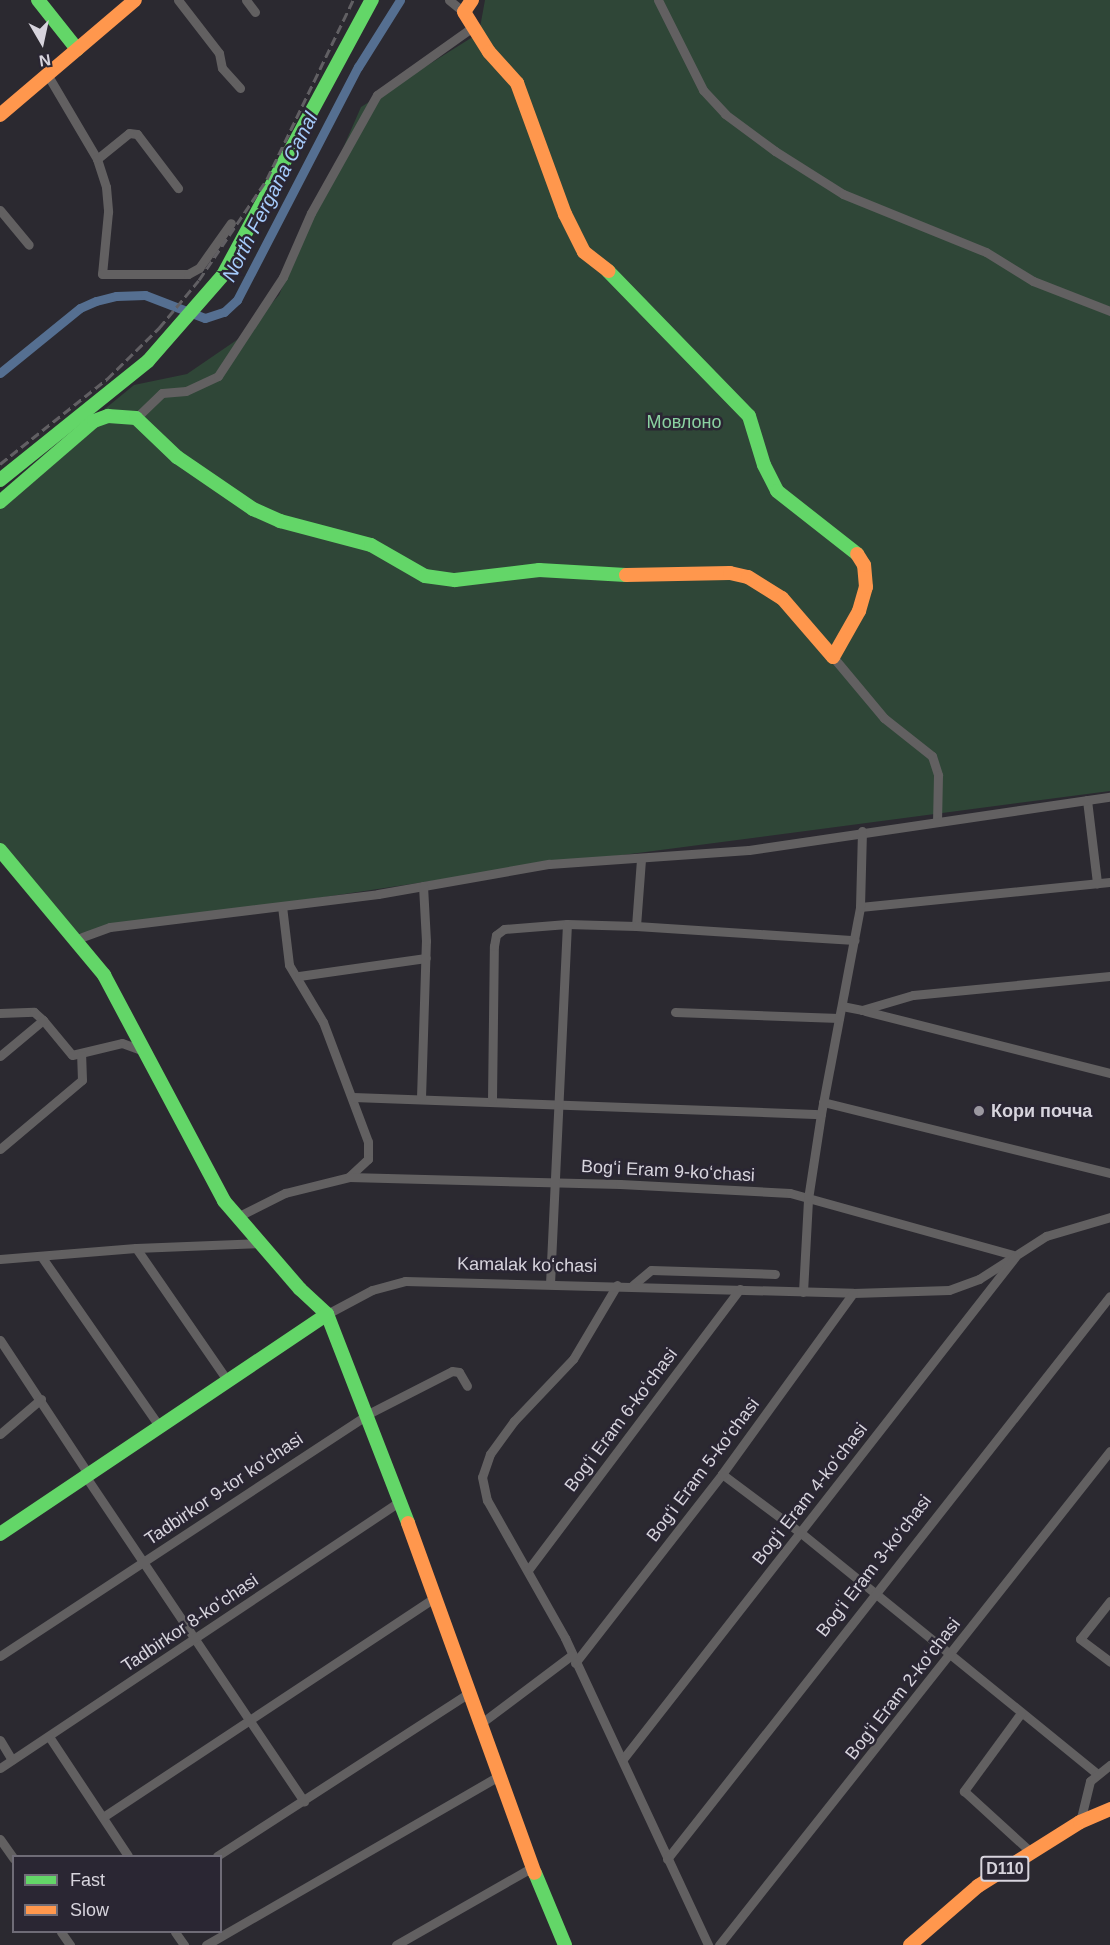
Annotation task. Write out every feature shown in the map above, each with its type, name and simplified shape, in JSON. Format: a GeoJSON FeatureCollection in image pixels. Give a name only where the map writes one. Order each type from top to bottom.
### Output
{"type":"FeatureCollection","features":[{"type":"Feature","properties":{"kind":"street"},"geometry":{"type":"LineString","coordinates":[[38,0],[77,49]]}},
{"type":"Feature","properties":{"kind":"street"},"geometry":{"type":"LineString","coordinates":[[0,115],[135,0]]}},
{"type":"Feature","properties":{"kind":"street"},"geometry":{"type":"LineString","coordinates":[[178,0],[219,53],[222,68],[240,88]]}},
{"type":"Feature","properties":{"kind":"street"},"geometry":{"type":"LineString","coordinates":[[246,0],[255,12]]}},
{"type":"Feature","properties":{"kind":"street"},"geometry":{"type":"LineString","coordinates":[[0,480],[72,425],[177,332],[212,288],[247,237],[372,0]]}},
{"type":"Feature","properties":{"kind":"street"},"geometry":{"type":"LineString","coordinates":[[449,0],[464,12],[489,52],[517,83],[565,214],[584,252],[617,278],[749,416],[764,465],[777,491],[858,555],[864,565],[866,587],[859,611],[833,657]]}},
{"type":"Feature","properties":{"kind":"street"},"geometry":{"type":"LineString","coordinates":[[464,12],[472,0]]}},
{"type":"Feature","properties":{"kind":"street"},"geometry":{"type":"LineString","coordinates":[[658,0],[703,90],[725,114],[775,151],[843,194],[986,252],[1034,281],[1110,311]]}},
{"type":"Feature","properties":{"kind":"street"},"geometry":{"type":"LineString","coordinates":[[136,418],[162,393],[194,389],[218,376],[283,278],[311,213],[377,94],[474,26]]}},
{"type":"Feature","properties":{"kind":"street"},"geometry":{"type":"LineString","coordinates":[[47,74],[97,159],[108,212],[100,270],[105,277],[189,274],[199,268],[231,223]]}},
{"type":"Feature","properties":{"kind":"street"},"geometry":{"type":"LineString","coordinates":[[97,159],[129,133],[137,134],[178,188]]}},
{"type":"Feature","properties":{"kind":"street"},"geometry":{"type":"LineString","coordinates":[[0,210],[29,245]]}},
{"type":"Feature","properties":{"kind":"street"},"geometry":{"type":"LineString","coordinates":[[0,502],[94,421],[108,416],[136,418],[177,457],[253,510],[280,521],[372,545],[425,576],[455,580],[539,570],[657,577],[730,573],[748,577],[782,598],[884,718],[932,756],[938,775],[937,820]]}},
{"type":"Feature","properties":{"kind":"street"},"geometry":{"type":"LineString","coordinates":[[74,940],[110,927],[423,886],[549,864],[749,850],[862,831],[1110,797]]}},
{"type":"Feature","properties":{"kind":"street"},"geometry":{"type":"LineString","coordinates":[[1087,800],[1097,883]]}},
{"type":"Feature","properties":{"kind":"street"},"geometry":{"type":"LineString","coordinates":[[803,1292],[808,1199],[823,1102],[860,907],[862,831]]}},
{"type":"Feature","properties":{"kind":"street"},"geometry":{"type":"LineString","coordinates":[[0,850],[104,975],[149,1053],[224,1201],[259,1243],[327,1314],[368,1414],[398,1503],[533,1868],[566,1945]]}},
{"type":"Feature","properties":{"kind":"street"},"geometry":{"type":"LineString","coordinates":[[636,926],[640,859]]}},
{"type":"Feature","properties":{"kind":"street"},"geometry":{"type":"LineString","coordinates":[[860,907],[1110,882]]}},
{"type":"Feature","properties":{"kind":"street"},"geometry":{"type":"LineString","coordinates":[[421,1098],[426,958],[423,886]]}},
{"type":"Feature","properties":{"kind":"street"},"geometry":{"type":"LineString","coordinates":[[282,906],[287,957],[323,1022],[353,1097],[370,1152],[364,1166],[349,1177]]}},
{"type":"Feature","properties":{"kind":"street"},"geometry":{"type":"LineString","coordinates":[[492,1101],[496,935],[510,927],[567,924],[636,926],[855,940]]}},
{"type":"Feature","properties":{"kind":"street"},"geometry":{"type":"LineString","coordinates":[[550,1284],[558,1182],[567,924]]}},
{"type":"Feature","properties":{"kind":"street"},"geometry":{"type":"LineString","coordinates":[[299,976],[426,958]]}},
{"type":"Feature","properties":{"kind":"street"},"geometry":{"type":"LineString","coordinates":[[862,1010],[913,995],[1110,976]]}},
{"type":"Feature","properties":{"kind":"street"},"geometry":{"type":"LineString","coordinates":[[842,1006],[1110,1072]]}},
{"type":"Feature","properties":{"kind":"street"},"geometry":{"type":"LineString","coordinates":[[0,1013],[34,1012],[68,1052],[81,1055],[122,1043],[149,1053]]}},
{"type":"Feature","properties":{"kind":"street"},"geometry":{"type":"LineString","coordinates":[[675,1012],[839,1018]]}},
{"type":"Feature","properties":{"kind":"street"},"geometry":{"type":"LineString","coordinates":[[0,1056],[43,1020]]}},
{"type":"Feature","properties":{"kind":"street"},"geometry":{"type":"LineString","coordinates":[[0,1149],[82,1080],[81,1055]]}},
{"type":"Feature","properties":{"kind":"street"},"geometry":{"type":"LineString","coordinates":[[353,1097],[821,1114]]}},
{"type":"Feature","properties":{"kind":"street"},"geometry":{"type":"LineString","coordinates":[[823,1102],[1110,1173]]}},
{"type":"Feature","properties":{"kind":"street","name":"Bogʻi Eram 9-koʻchasi"},"geometry":{"type":"LineString","coordinates":[[237,1217],[285,1192],[349,1177],[558,1182],[790,1193],[1013,1255]]}},
{"type":"Feature","properties":{"kind":"street","name":"Kamalak koʻchasi"},"geometry":{"type":"LineString","coordinates":[[0,1534],[327,1314],[372,1290],[405,1281],[633,1285],[854,1293],[950,1290],[979,1279],[1021,1249],[1069,1227],[1110,1217]]}},
{"type":"Feature","properties":{"kind":"street"},"geometry":{"type":"LineString","coordinates":[[0,1259],[136,1248],[259,1243]]}},
{"type":"Feature","properties":{"kind":"street"},"geometry":{"type":"LineString","coordinates":[[136,1248],[227,1380]]}},
{"type":"Feature","properties":{"kind":"street","name":"Bogʻi Eram 4-koʻchasi"},"geometry":{"type":"LineString","coordinates":[[623,1759],[1021,1249]]}},
{"type":"Feature","properties":{"kind":"street"},"geometry":{"type":"LineString","coordinates":[[41,1256],[159,1426]]}},
{"type":"Feature","properties":{"kind":"street"},"geometry":{"type":"LineString","coordinates":[[633,1285],[651,1270],[775,1274]]}},
{"type":"Feature","properties":{"kind":"street"},"geometry":{"type":"LineString","coordinates":[[617,1285],[573,1359],[514,1421],[485,1464],[482,1477],[487,1500],[528,1570],[623,1759],[708,1945]]}},
{"type":"Feature","properties":{"kind":"street","name":"Bogʻi Eram 6-koʻchasi"},"geometry":{"type":"LineString","coordinates":[[528,1570],[740,1289]]}},
{"type":"Feature","properties":{"kind":"street","name":"Bogʻi Eram 5-koʻchasi"},"geometry":{"type":"LineString","coordinates":[[480,1724],[573,1659],[722,1474],[854,1293]]}},
{"type":"Feature","properties":{"kind":"street","name":"Bogʻi Eram 3-koʻchasi"},"geometry":{"type":"LineString","coordinates":[[667,1859],[873,1593],[1110,1296]]}},
{"type":"Feature","properties":{"kind":"street"},"geometry":{"type":"LineString","coordinates":[[1,1344],[41,1399],[143,1563],[304,1802]]}},
{"type":"Feature","properties":{"kind":"street","name":"Tadbirkor 9-tor koʻchasi"},"geometry":{"type":"LineString","coordinates":[[0,1656],[368,1414],[452,1371],[459,1372],[467,1386]]}},
{"type":"Feature","properties":{"kind":"street"},"geometry":{"type":"LineString","coordinates":[[0,1434],[41,1399]]}},
{"type":"Feature","properties":{"kind":"street","name":"Bogʻi Eram 2-koʻchasi"},"geometry":{"type":"LineString","coordinates":[[719,1945],[1110,1451]]}},
{"type":"Feature","properties":{"kind":"street"},"geometry":{"type":"LineString","coordinates":[[722,1474],[801,1533],[1096,1773]]}},
{"type":"Feature","properties":{"kind":"street","name":"Tadbirkor 8-koʻchasi"},"geometry":{"type":"LineString","coordinates":[[0,1768],[50,1738],[398,1503]]}},
{"type":"Feature","properties":{"kind":"street"},"geometry":{"type":"LineString","coordinates":[[103,1817],[434,1598]]}},
{"type":"Feature","properties":{"kind":"street"},"geometry":{"type":"LineString","coordinates":[[1110,1601],[1080,1639],[1110,1662]]}},
{"type":"Feature","properties":{"kind":"street"},"geometry":{"type":"LineString","coordinates":[[220,1855],[469,1693]]}},
{"type":"Feature","properties":{"kind":"street"},"geometry":{"type":"LineString","coordinates":[[1021,1713],[964,1791],[1032,1853]]}},
{"type":"Feature","properties":{"kind":"street"},"geometry":{"type":"LineString","coordinates":[[50,1738],[127,1855]]}},
{"type":"Feature","properties":{"kind":"street"},"geometry":{"type":"LineString","coordinates":[[0,1740],[12,1760]]}},
{"type":"Feature","properties":{"kind":"street"},"geometry":{"type":"LineString","coordinates":[[1080,1822],[1096,1773],[1110,1765]]}},
{"type":"Feature","properties":{"kind":"street"},"geometry":{"type":"LineString","coordinates":[[206,1945],[229,1934],[500,1775]]}},
{"type":"Feature","properties":{"kind":"street","name":"D110"},"geometry":{"type":"LineString","coordinates":[[910,1945],[978,1886],[1080,1822],[1110,1809]]}},
{"type":"Feature","properties":{"kind":"street"},"geometry":{"type":"LineString","coordinates":[[0,1839],[12,1856]]}},
{"type":"Feature","properties":{"kind":"street"},"geometry":{"type":"LineString","coordinates":[[396,1945],[533,1868]]}},
{"type":"Feature","properties":{"kind":"street"},"geometry":{"type":"LineString","coordinates":[[229,1934],[233,1945]]}},
{"type":"Feature","properties":{"kind":"green space","name":"Мовлоно"},"geometry":{"type":"Polygon","coordinates":[[[485,0],[1110,0],[1110,791],[485,873],[76,934],[0,858],[0,495],[134,385],[187,374],[244,335],[279,295],[361,107],[479,33],[485,0]]]}},
{"type":"Feature","properties":{"kind":"waterway","name":"North Fergana Canal"},"geometry":{"type":"LineString","coordinates":[[0,373],[80,308],[96,301],[116,296],[145,295],[205,318],[224,312],[237,300],[358,67],[400,0]]}},
{"type":"Feature","properties":{"kind":"railway"},"geometry":{"type":"LineString","coordinates":[[0,464],[107,379],[159,328],[199,280],[267,179],[353,0]]}},
{"type":"Feature","properties":{"kind":"traffic: fast"},"geometry":{"type":"LineString","coordinates":[[38,0],[77,49]]}},
{"type":"Feature","properties":{"kind":"traffic: fast"},"geometry":{"type":"LineString","coordinates":[[0,480],[148,361],[223,275],[372,0]]}},
{"type":"Feature","properties":{"kind":"traffic: fast"},"geometry":{"type":"LineString","coordinates":[[608,271],[749,416],[764,465],[777,491],[857,554]]}},
{"type":"Feature","properties":{"kind":"traffic: fast"},"geometry":{"type":"LineString","coordinates":[[0,502],[94,421],[108,416],[136,418],[177,457],[253,509],[280,521],[371,545],[425,576],[455,580],[539,570],[626,575]]}},
{"type":"Feature","properties":{"kind":"traffic: fast"},"geometry":{"type":"LineString","coordinates":[[0,850],[104,975],[224,1201],[300,1289],[327,1314],[408,1523]]}},
{"type":"Feature","properties":{"kind":"traffic: fast"},"geometry":{"type":"LineString","coordinates":[[0,1534],[327,1314]]}},
{"type":"Feature","properties":{"kind":"traffic: fast"},"geometry":{"type":"LineString","coordinates":[[535,1873],[565,1945]]}},
{"type":"Feature","properties":{"kind":"traffic: slow"},"geometry":{"type":"LineString","coordinates":[[0,115],[135,0]]}},
{"type":"Feature","properties":{"kind":"traffic: slow"},"geometry":{"type":"LineString","coordinates":[[472,0],[464,12],[489,52],[517,83],[565,214],[584,252],[608,271]]}},
{"type":"Feature","properties":{"kind":"traffic: slow"},"geometry":{"type":"LineString","coordinates":[[626,575],[730,573],[748,577],[782,598],[833,657],[859,611],[866,587],[864,565],[857,554]]}},
{"type":"Feature","properties":{"kind":"traffic: slow"},"geometry":{"type":"LineString","coordinates":[[408,1523],[535,1873]]}},
{"type":"Feature","properties":{"kind":"traffic: slow"},"geometry":{"type":"LineString","coordinates":[[910,1945],[978,1886],[1080,1822],[1110,1809]]}},
{"type":"Feature","properties":{"kind":"place","name":"Кори почча"},"geometry":{"type":"Point","coordinates":[979,1111]}}]}
